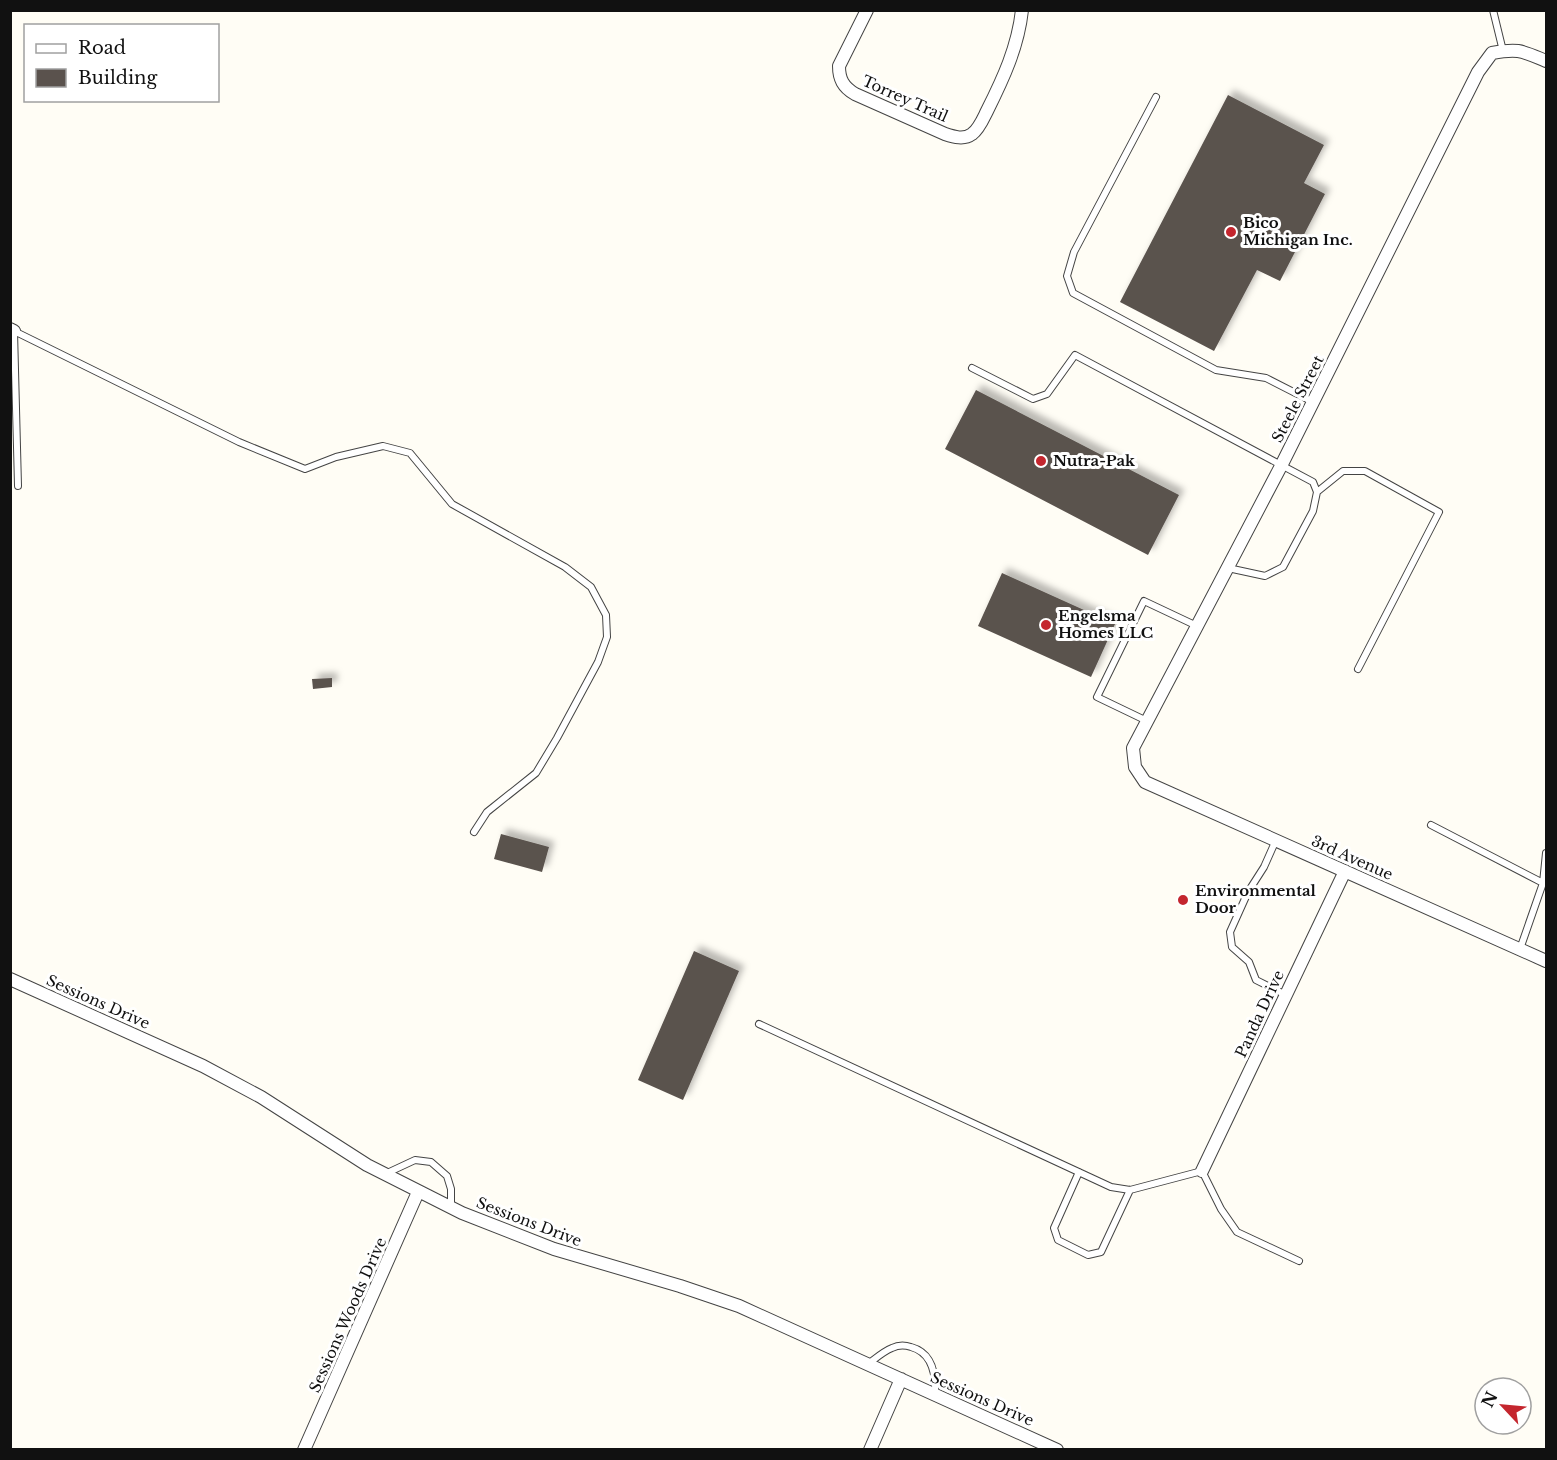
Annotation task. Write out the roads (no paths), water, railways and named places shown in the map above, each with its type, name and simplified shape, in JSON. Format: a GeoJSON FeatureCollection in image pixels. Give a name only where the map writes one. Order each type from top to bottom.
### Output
{"type":"FeatureCollection","features":[{"type":"Feature","properties":{"kind":"street","name":"Torrey Trail"},"geometry":{"type":"LineString","coordinates":[[867,10],[840,66],[839,75],[842,82],[848,90],[855,94],[957,138],[973,134],[1003,79],[1016,43],[1022,10]]}},
{"type":"Feature","properties":{"kind":"street"},"geometry":{"type":"LineString","coordinates":[[1503,51],[1518,49],[1546,61]]}},
{"type":"Feature","properties":{"kind":"street","name":"Steele Street"},"geometry":{"type":"LineString","coordinates":[[1145,782],[1135,766],[1133,748],[1281,466],[1478,72],[1492,53],[1503,51]]}},
{"type":"Feature","properties":{"kind":"street","name":"3rd Avenue"},"geometry":{"type":"LineString","coordinates":[[1145,782],[1546,962]]}},
{"type":"Feature","properties":{"kind":"street","name":"Panda Drive"},"geometry":{"type":"LineString","coordinates":[[1202,1171],[1345,871]]}},
{"type":"Feature","properties":{"kind":"street","name":"Sessions Drive"},"geometry":{"type":"LineString","coordinates":[[10,979],[209,1069],[261,1097],[385,1174],[451,1208],[554,1250],[728,1302],[1057,1449]]}},
{"type":"Feature","properties":{"kind":"street","name":"Sessions Woods Drive"},"geometry":{"type":"LineString","coordinates":[[304,1449],[418,1192]]}},
{"type":"Feature","properties":{"kind":"street"},"geometry":{"type":"LineString","coordinates":[[870,1449],[901,1379]]}},
{"type":"Feature","properties":{"kind":"lane"},"geometry":{"type":"LineString","coordinates":[[1493,10],[1503,51]]}},
{"type":"Feature","properties":{"kind":"lane"},"geometry":{"type":"LineString","coordinates":[[1156,97],[1074,252],[1067,276],[1073,294],[1216,370],[1266,378],[1313,402]]}},
{"type":"Feature","properties":{"kind":"lane"},"geometry":{"type":"LineString","coordinates":[[18,486],[12,330],[239,442],[305,469],[336,457],[383,446],[410,453],[452,504],[566,567],[591,587],[606,615],[607,637],[598,662],[536,773],[487,812],[474,832]]}},
{"type":"Feature","properties":{"kind":"lane"},"geometry":{"type":"LineString","coordinates":[[972,368],[1033,399],[1047,393],[1075,355],[1313,482],[1317,492],[1313,511],[1283,567],[1265,576],[1228,568]]}},
{"type":"Feature","properties":{"kind":"lane"},"geometry":{"type":"LineString","coordinates":[[1317,492],[1343,471],[1365,471],[1439,512],[1358,669]]}},
{"type":"Feature","properties":{"kind":"lane"},"geometry":{"type":"LineString","coordinates":[[1147,722],[1097,697],[1144,601],[1197,626]]}},
{"type":"Feature","properties":{"kind":"lane"},"geometry":{"type":"LineString","coordinates":[[1431,825],[1543,883]]}},
{"type":"Feature","properties":{"kind":"lane"},"geometry":{"type":"LineString","coordinates":[[1276,840],[1230,932],[1232,947],[1249,962],[1256,980],[1286,995]]}},
{"type":"Feature","properties":{"kind":"lane"},"geometry":{"type":"LineString","coordinates":[[1520,950],[1543,883],[1546,853]]}},
{"type":"Feature","properties":{"kind":"lane"},"geometry":{"type":"LineString","coordinates":[[759,1024],[1111,1187],[1130,1190],[1202,1171],[1221,1209],[1237,1232],[1299,1262]]}},
{"type":"Feature","properties":{"kind":"lane"},"geometry":{"type":"LineString","coordinates":[[385,1174],[415,1160],[431,1162],[447,1176],[451,1208]]}},
{"type":"Feature","properties":{"kind":"lane"},"geometry":{"type":"LineString","coordinates":[[1079,1172],[1054,1228],[1058,1240],[1088,1255],[1101,1252],[1130,1190]]}},
{"type":"Feature","properties":{"kind":"lane"},"geometry":{"type":"LineString","coordinates":[[868,1364],[886,1351],[898,1346],[919,1350],[928,1358],[933,1368],[935,1394]]}},
{"type":"Feature","properties":{"kind":"place","name":"Bico Michigan Inc."},"geometry":{"type":"Point","coordinates":[1231,232]}},
{"type":"Feature","properties":{"kind":"place","name":"Nutra-Pak"},"geometry":{"type":"Point","coordinates":[1041,461]}},
{"type":"Feature","properties":{"kind":"place","name":"Engelsma Homes LLC"},"geometry":{"type":"Point","coordinates":[1046,625]}},
{"type":"Feature","properties":{"kind":"place","name":"Environmental Door"},"geometry":{"type":"Point","coordinates":[1183,900]}}]}
